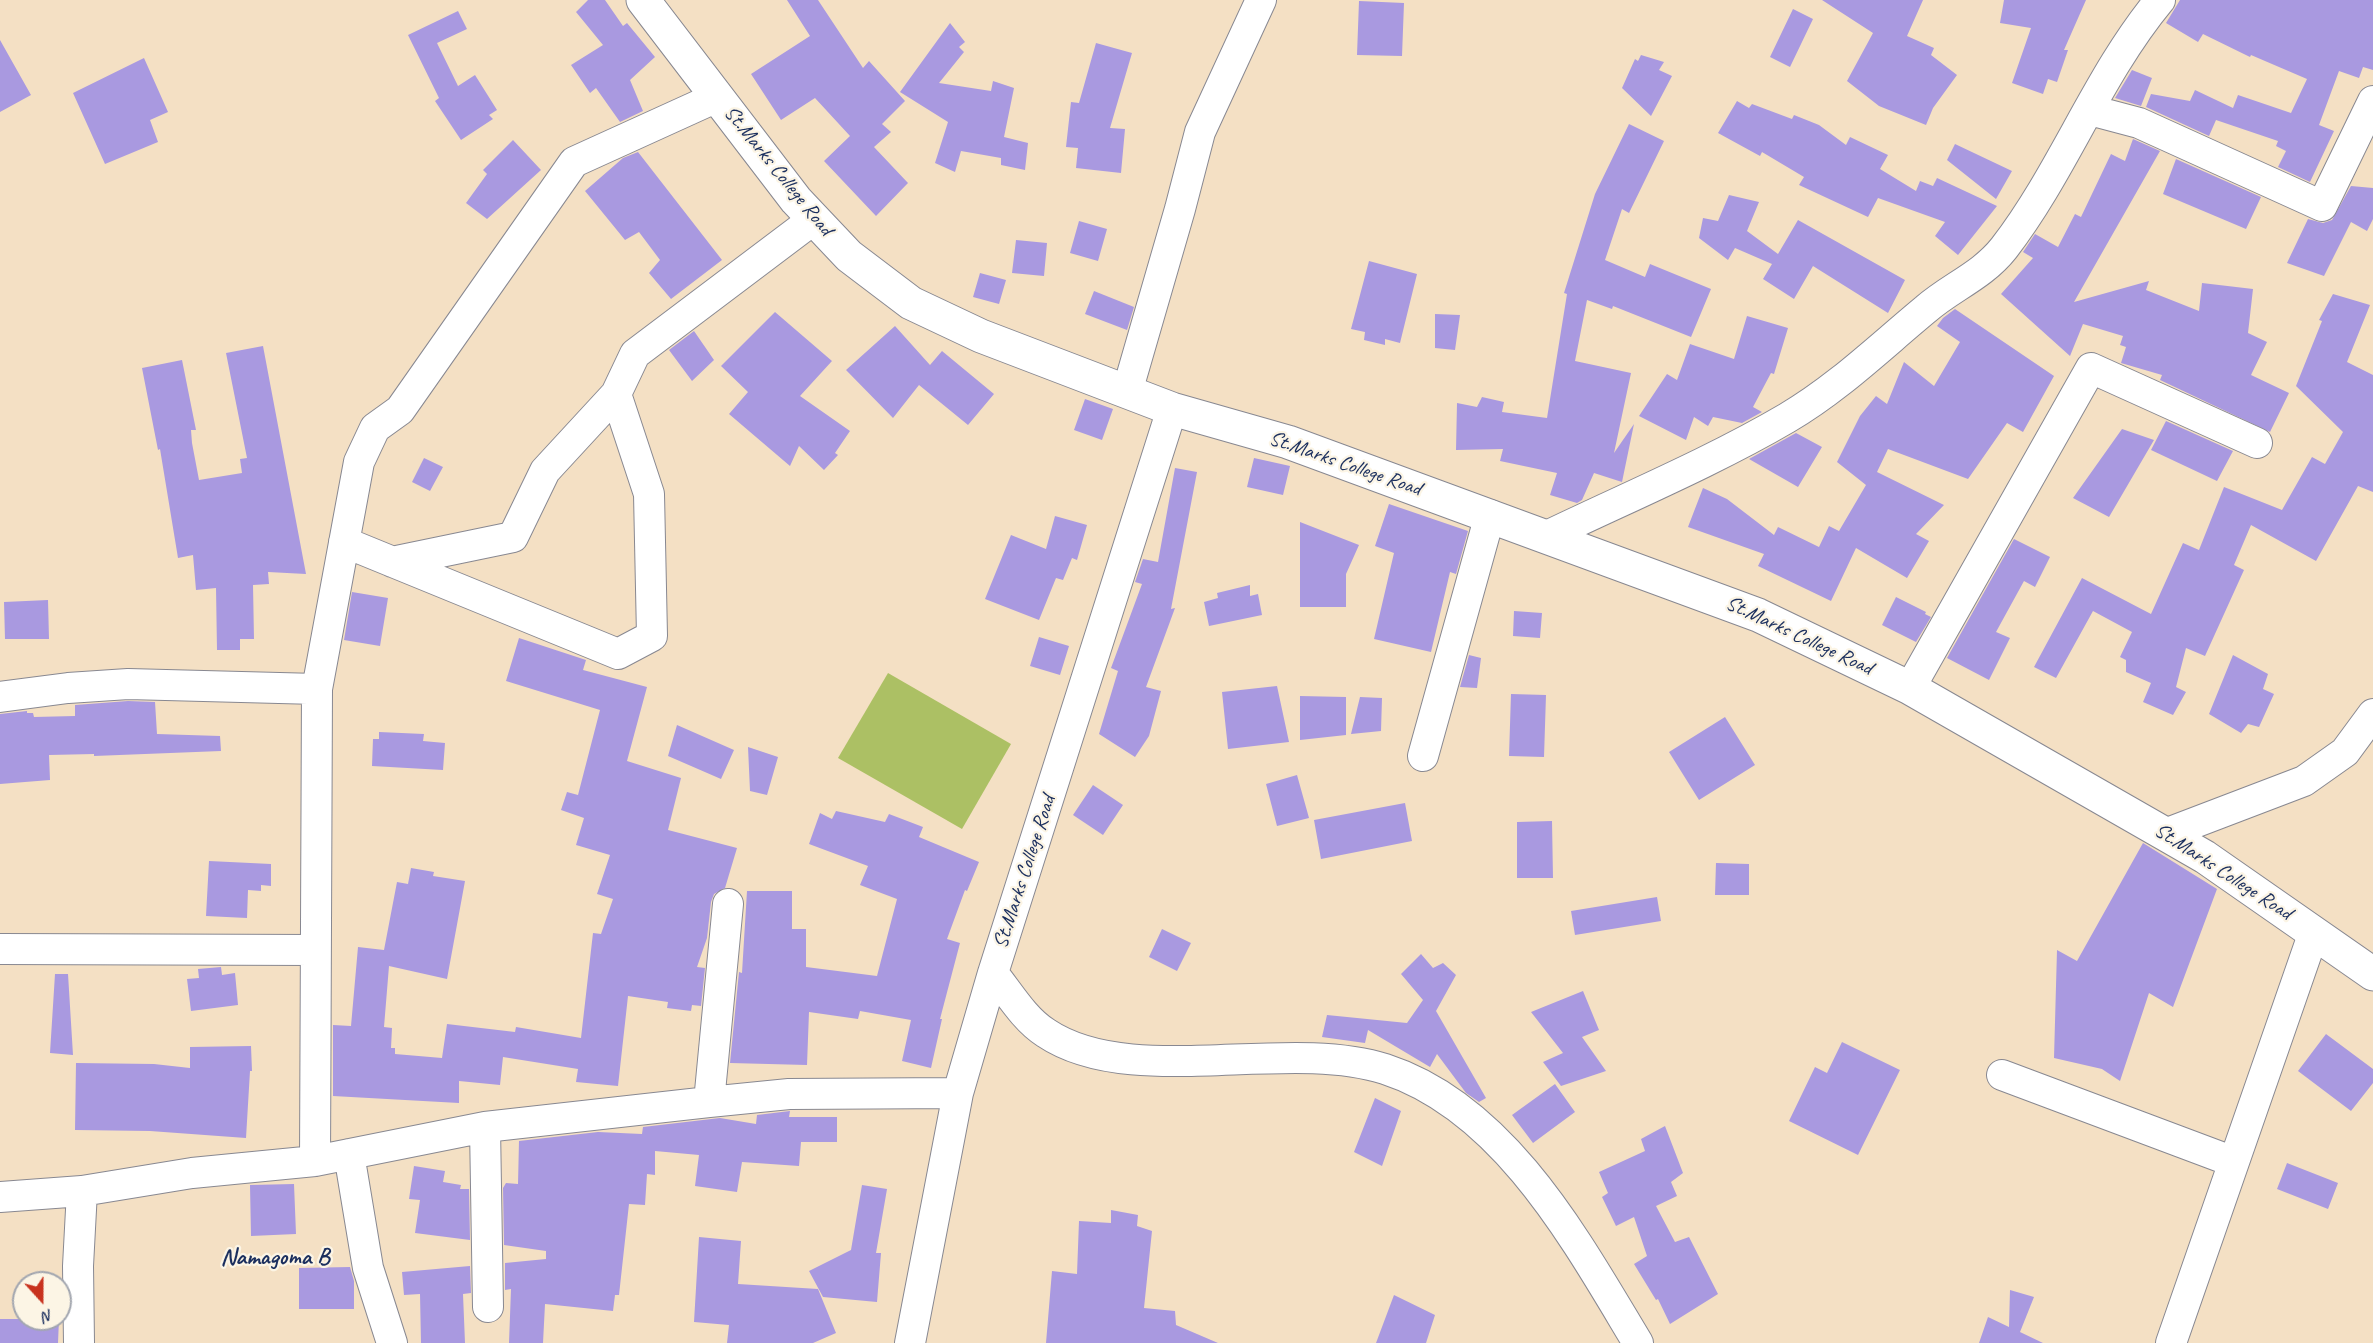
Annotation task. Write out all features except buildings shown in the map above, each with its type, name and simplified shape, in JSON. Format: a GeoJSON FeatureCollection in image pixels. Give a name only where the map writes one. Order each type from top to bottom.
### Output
{"type":"FeatureCollection","features":[{"type":"Feature","properties":{"kind":"main road","name":"St.Marks College Road"},"geometry":{"type":"LineString","coordinates":[[643,0],[796,201],[849,256],[911,303],[981,336],[1172,409],[1288,442],[1758,615],[1910,688],[2205,857],[2373,974]]}},
{"type":"Feature","properties":{"kind":"street"},"geometry":{"type":"LineString","coordinates":[[1126,392],[1180,209],[1200,132],[1261,0]]}},
{"type":"Feature","properties":{"kind":"street"},"geometry":{"type":"LineString","coordinates":[[1547,536],[1787,418],[1838,384],[1928,307],[1976,276],[2002,251],[2032,210],[2090,110],[2103,81],[2160,0]]}},
{"type":"Feature","properties":{"kind":"street"},"geometry":{"type":"LineString","coordinates":[[315,1161],[317,689],[359,462],[375,428],[400,410],[574,162],[717,98]]}},
{"type":"Feature","properties":{"kind":"street"},"geometry":{"type":"LineString","coordinates":[[2090,110],[2139,123],[2322,206],[2373,101]]}},
{"type":"Feature","properties":{"kind":"street"},"geometry":{"type":"LineString","coordinates":[[392,562],[513,537],[544,471],[615,394],[635,354],[814,219]]}},
{"type":"Feature","properties":{"kind":"street"},"geometry":{"type":"LineString","coordinates":[[1910,688],[2091,368],[2257,443]]}},
{"type":"Feature","properties":{"kind":"street"},"geometry":{"type":"LineString","coordinates":[[344,542],[618,654],[652,636],[649,494],[615,394]]}},
{"type":"Feature","properties":{"kind":"street","name":"St.Marks College Road"},"geometry":{"type":"LineString","coordinates":[[910,1343],[958,1093],[993,972],[1172,409]]}},
{"type":"Feature","properties":{"kind":"street"},"geometry":{"type":"LineString","coordinates":[[1423,756],[1491,515]]}},
{"type":"Feature","properties":{"kind":"street"},"geometry":{"type":"LineString","coordinates":[[0,697],[68,688],[128,684],[317,689]]}},
{"type":"Feature","properties":{"kind":"street"},"geometry":{"type":"LineString","coordinates":[[2165,834],[2304,781],[2345,752],[2373,714]]}},
{"type":"Feature","properties":{"kind":"street"},"geometry":{"type":"LineString","coordinates":[[710,1102],[728,904]]}},
{"type":"Feature","properties":{"kind":"street"},"geometry":{"type":"LineString","coordinates":[[2171,1343],[2314,932]]}},
{"type":"Feature","properties":{"kind":"street"},"geometry":{"type":"LineString","coordinates":[[0,949],[315,950]]}},
{"type":"Feature","properties":{"kind":"street"},"geometry":{"type":"LineString","coordinates":[[993,972],[1028,1018],[1046,1034],[1100,1055],[1140,1060],[1283,1057],[1343,1061],[1385,1069],[1419,1085],[1458,1109],[1498,1143],[1512,1159],[1568,1226],[1638,1343]]}},
{"type":"Feature","properties":{"kind":"street"},"geometry":{"type":"LineString","coordinates":[[2002,1075],[2234,1162]]}},
{"type":"Feature","properties":{"kind":"street"},"geometry":{"type":"LineString","coordinates":[[0,1197],[82,1191],[192,1173],[315,1161],[485,1127],[710,1102],[789,1094],[958,1093]]}},
{"type":"Feature","properties":{"kind":"street"},"geometry":{"type":"LineString","coordinates":[[485,1127],[488,1307]]}},
{"type":"Feature","properties":{"kind":"street"},"geometry":{"type":"LineString","coordinates":[[349,1154],[368,1268],[392,1343]]}},
{"type":"Feature","properties":{"kind":"street"},"geometry":{"type":"LineString","coordinates":[[79,1343],[78,1266],[82,1191]]}},
{"type":"Feature","properties":{"kind":"green space"},"geometry":{"type":"Polygon","coordinates":[[[888,673],[1011,744],[962,829],[838,758],[888,673]]]}},
{"type":"Feature","properties":{"kind":"district","name":"Namagoma B"},"geometry":{"type":"Point","coordinates":[275,1258]}}]}
